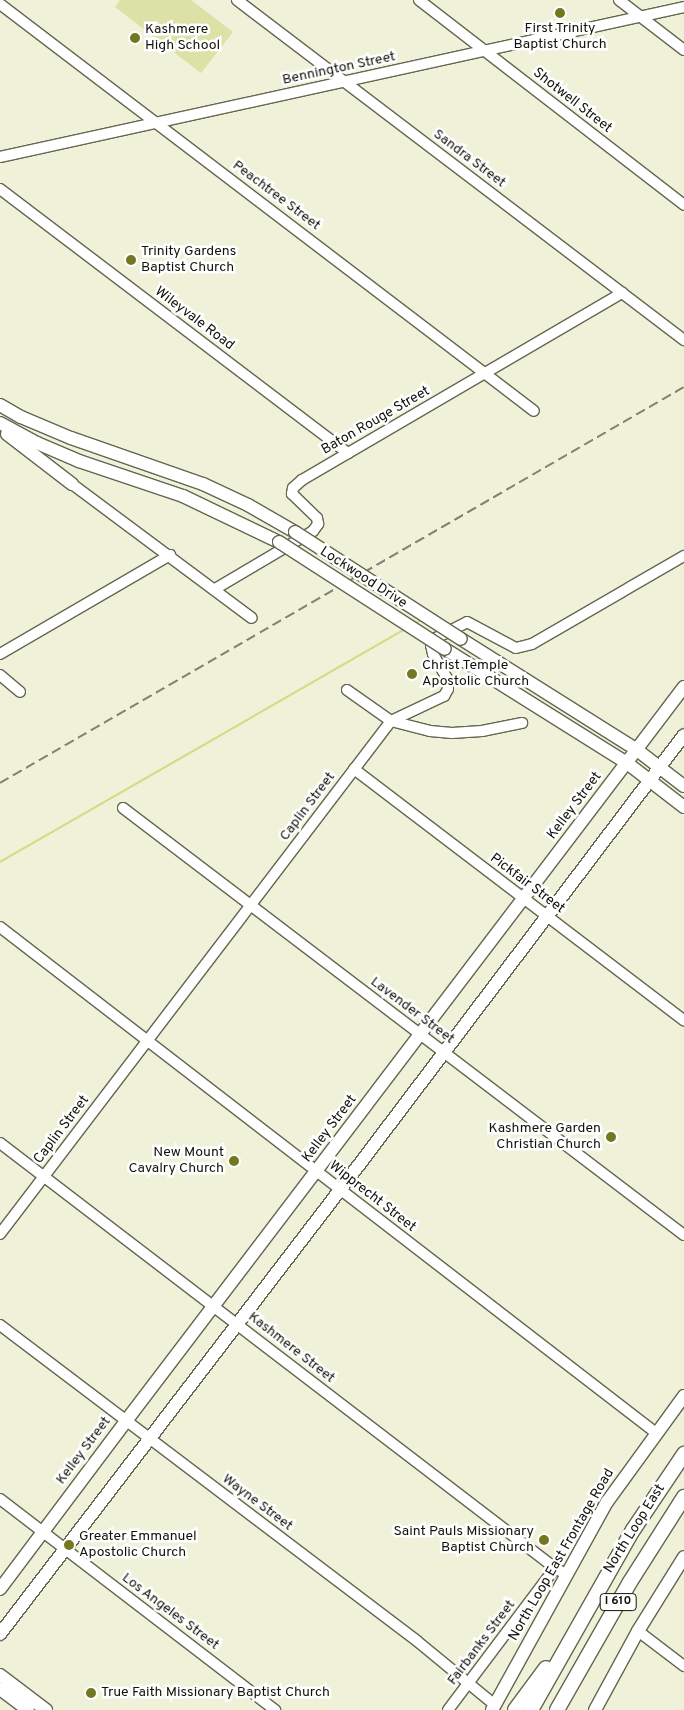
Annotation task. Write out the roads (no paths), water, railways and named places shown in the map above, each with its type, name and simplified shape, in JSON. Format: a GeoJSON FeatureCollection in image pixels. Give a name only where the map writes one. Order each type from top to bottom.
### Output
{"type":"FeatureCollection","features":[{"type":"Feature","properties":{"kind":"highway","name":"North Loop East"},"geometry":{"type":"LineString","coordinates":[[531,1710],[577,1626],[645,1510],[684,1454]]}},
{"type":"Feature","properties":{"kind":"highway","name":"North Loop East"},"geometry":{"type":"LineString","coordinates":[[557,1710],[601,1631],[684,1497]]}},
{"type":"Feature","properties":{"kind":"highway"},"geometry":{"type":"LineString","coordinates":[[515,1710],[577,1626]]}},
{"type":"Feature","properties":{"kind":"highway"},"geometry":{"type":"LineString","coordinates":[[567,1710],[601,1631]]}},
{"type":"Feature","properties":{"kind":"main road","name":"Lockwood Drive"},"geometry":{"type":"LineString","coordinates":[[0,405],[50,429],[203,484],[248,505],[295,532],[637,750],[684,786]]}},
{"type":"Feature","properties":{"kind":"main road","name":"Lockwood Drive"},"geometry":{"type":"LineString","coordinates":[[0,424],[78,461],[183,496],[279,542],[626,763],[684,807]]}},
{"type":"Feature","properties":{"kind":"main road"},"geometry":{"type":"LineString","coordinates":[[0,429],[72,484]]}},
{"type":"Feature","properties":{"kind":"main road"},"geometry":{"type":"LineString","coordinates":[[44,446],[51,436],[50,429]]}},
{"type":"Feature","properties":{"kind":"main road"},"geometry":{"type":"LineString","coordinates":[[72,484],[72,469],[78,461]]}},
{"type":"Feature","properties":{"kind":"main road","name":"Kelley Street"},"geometry":{"type":"LineString","coordinates":[[0,1589],[684,688]]}},
{"type":"Feature","properties":{"kind":"main road"},"geometry":{"type":"LineString","coordinates":[[0,1634],[340,1190],[684,735]]}},
{"type":"Feature","properties":{"kind":"main road","name":"North Loop East Frontage Road"},"geometry":{"type":"LineString","coordinates":[[494,1707],[560,1571],[607,1502],[684,1396]]}},
{"type":"Feature","properties":{"kind":"main road"},"geometry":{"type":"LineString","coordinates":[[595,1710],[638,1631],[684,1557]]}},
{"type":"Feature","properties":{"kind":"main road"},"geometry":{"type":"LineString","coordinates":[[0,1675],[46,1710]]}},
{"type":"Feature","properties":{"kind":"main road"},"geometry":{"type":"LineString","coordinates":[[0,1689],[28,1710]]}},
{"type":"Feature","properties":{"kind":"street","name":"Sandra Street"},"geometry":{"type":"LineString","coordinates":[[236,0],[684,340]]}},
{"type":"Feature","properties":{"kind":"street","name":"Shotwell Street"},"geometry":{"type":"LineString","coordinates":[[419,0],[684,206]]}},
{"type":"Feature","properties":{"kind":"street"},"geometry":{"type":"LineString","coordinates":[[620,0],[684,50]]}},
{"type":"Feature","properties":{"kind":"street","name":"Peachtree Street"},"geometry":{"type":"LineString","coordinates":[[0,4],[534,410]]}},
{"type":"Feature","properties":{"kind":"street","name":"Bennington Street"},"geometry":{"type":"LineString","coordinates":[[0,157],[642,18],[684,7]]}},
{"type":"Feature","properties":{"kind":"street","name":"Wileyvale Road"},"geometry":{"type":"LineString","coordinates":[[0,189],[348,453]]}},
{"type":"Feature","properties":{"kind":"street","name":"Baton Rouge Street"},"geometry":{"type":"LineString","coordinates":[[215,589],[313,531],[318,524],[317,518],[295,498],[293,488],[302,480],[622,293]]}},
{"type":"Feature","properties":{"kind":"street"},"geometry":{"type":"LineString","coordinates":[[72,484],[170,555],[252,618]]}},
{"type":"Feature","properties":{"kind":"street"},"geometry":{"type":"LineString","coordinates":[[0,654],[170,555]]}},
{"type":"Feature","properties":{"kind":"street","name":"Caplin Street"},"geometry":{"type":"LineString","coordinates":[[0,1234],[391,721],[444,696],[448,689],[448,680],[433,654],[431,645],[434,639],[461,624],[473,624],[516,648],[532,644],[684,556]]}},
{"type":"Feature","properties":{"kind":"street"},"geometry":{"type":"LineString","coordinates":[[0,675],[20,692]]}},
{"type":"Feature","properties":{"kind":"street"},"geometry":{"type":"LineString","coordinates":[[347,690],[391,721],[421,729],[452,733],[482,731],[522,723]]}},
{"type":"Feature","properties":{"kind":"street","name":"Pickfair Street"},"geometry":{"type":"LineString","coordinates":[[354,769],[684,1020]]}},
{"type":"Feature","properties":{"kind":"street","name":"Lavender Street"},"geometry":{"type":"LineString","coordinates":[[123,808],[684,1235]]}},
{"type":"Feature","properties":{"kind":"street","name":"Wipprecht Street"},"geometry":{"type":"LineString","coordinates":[[0,927],[656,1433]]}},
{"type":"Feature","properties":{"kind":"street","name":"Kashmere Street"},"geometry":{"type":"LineString","coordinates":[[0,1143],[560,1571]]}},
{"type":"Feature","properties":{"kind":"street","name":"Wayne Street"},"geometry":{"type":"LineString","coordinates":[[0,1325],[469,1682],[494,1707]]}},
{"type":"Feature","properties":{"kind":"street","name":"Los Angeles Street"},"geometry":{"type":"LineString","coordinates":[[0,1500],[275,1710]]}},
{"type":"Feature","properties":{"kind":"street","name":"Fairbanks Street"},"geometry":{"type":"LineString","coordinates":[[448,1710],[560,1571]]}},
{"type":"Feature","properties":{"kind":"street"},"geometry":{"type":"LineString","coordinates":[[638,1631],[684,1666]]}},
{"type":"Feature","properties":{"kind":"waterway"},"geometry":{"type":"LineString","coordinates":[[414,624],[423,619]]}},
{"type":"Feature","properties":{"kind":"waterway"},"geometry":{"type":"LineString","coordinates":[[0,862],[406,629]]}},
{"type":"Feature","properties":{"kind":"railway"},"geometry":{"type":"LineString","coordinates":[[0,783],[684,387]]}},
{"type":"Feature","properties":{"kind":"place","name":"First Trinity Baptist Church"},"geometry":{"type":"Point","coordinates":[560,13]}},
{"type":"Feature","properties":{"kind":"place","name":"Kashmere High School"},"geometry":{"type":"Point","coordinates":[135,38]}},
{"type":"Feature","properties":{"kind":"place","name":"Trinity Gardens Baptist Church"},"geometry":{"type":"Point","coordinates":[131,260]}},
{"type":"Feature","properties":{"kind":"place","name":"Christ Temple Apostolic Church"},"geometry":{"type":"Point","coordinates":[412,674]}},
{"type":"Feature","properties":{"kind":"place","name":"Kashmere Garden Christian Church"},"geometry":{"type":"Point","coordinates":[611,1137]}},
{"type":"Feature","properties":{"kind":"place","name":"New Mount Cavalry Church"},"geometry":{"type":"Point","coordinates":[234,1161]}},
{"type":"Feature","properties":{"kind":"place","name":"Saint Pauls Missionary Baptist Church"},"geometry":{"type":"Point","coordinates":[544,1540]}},
{"type":"Feature","properties":{"kind":"place","name":"Greater Emmanuel Apostolic Church"},"geometry":{"type":"Point","coordinates":[69,1545]}},
{"type":"Feature","properties":{"kind":"place","name":"True Faith Missionary Baptist Church"},"geometry":{"type":"Point","coordinates":[91,1693]}}]}
